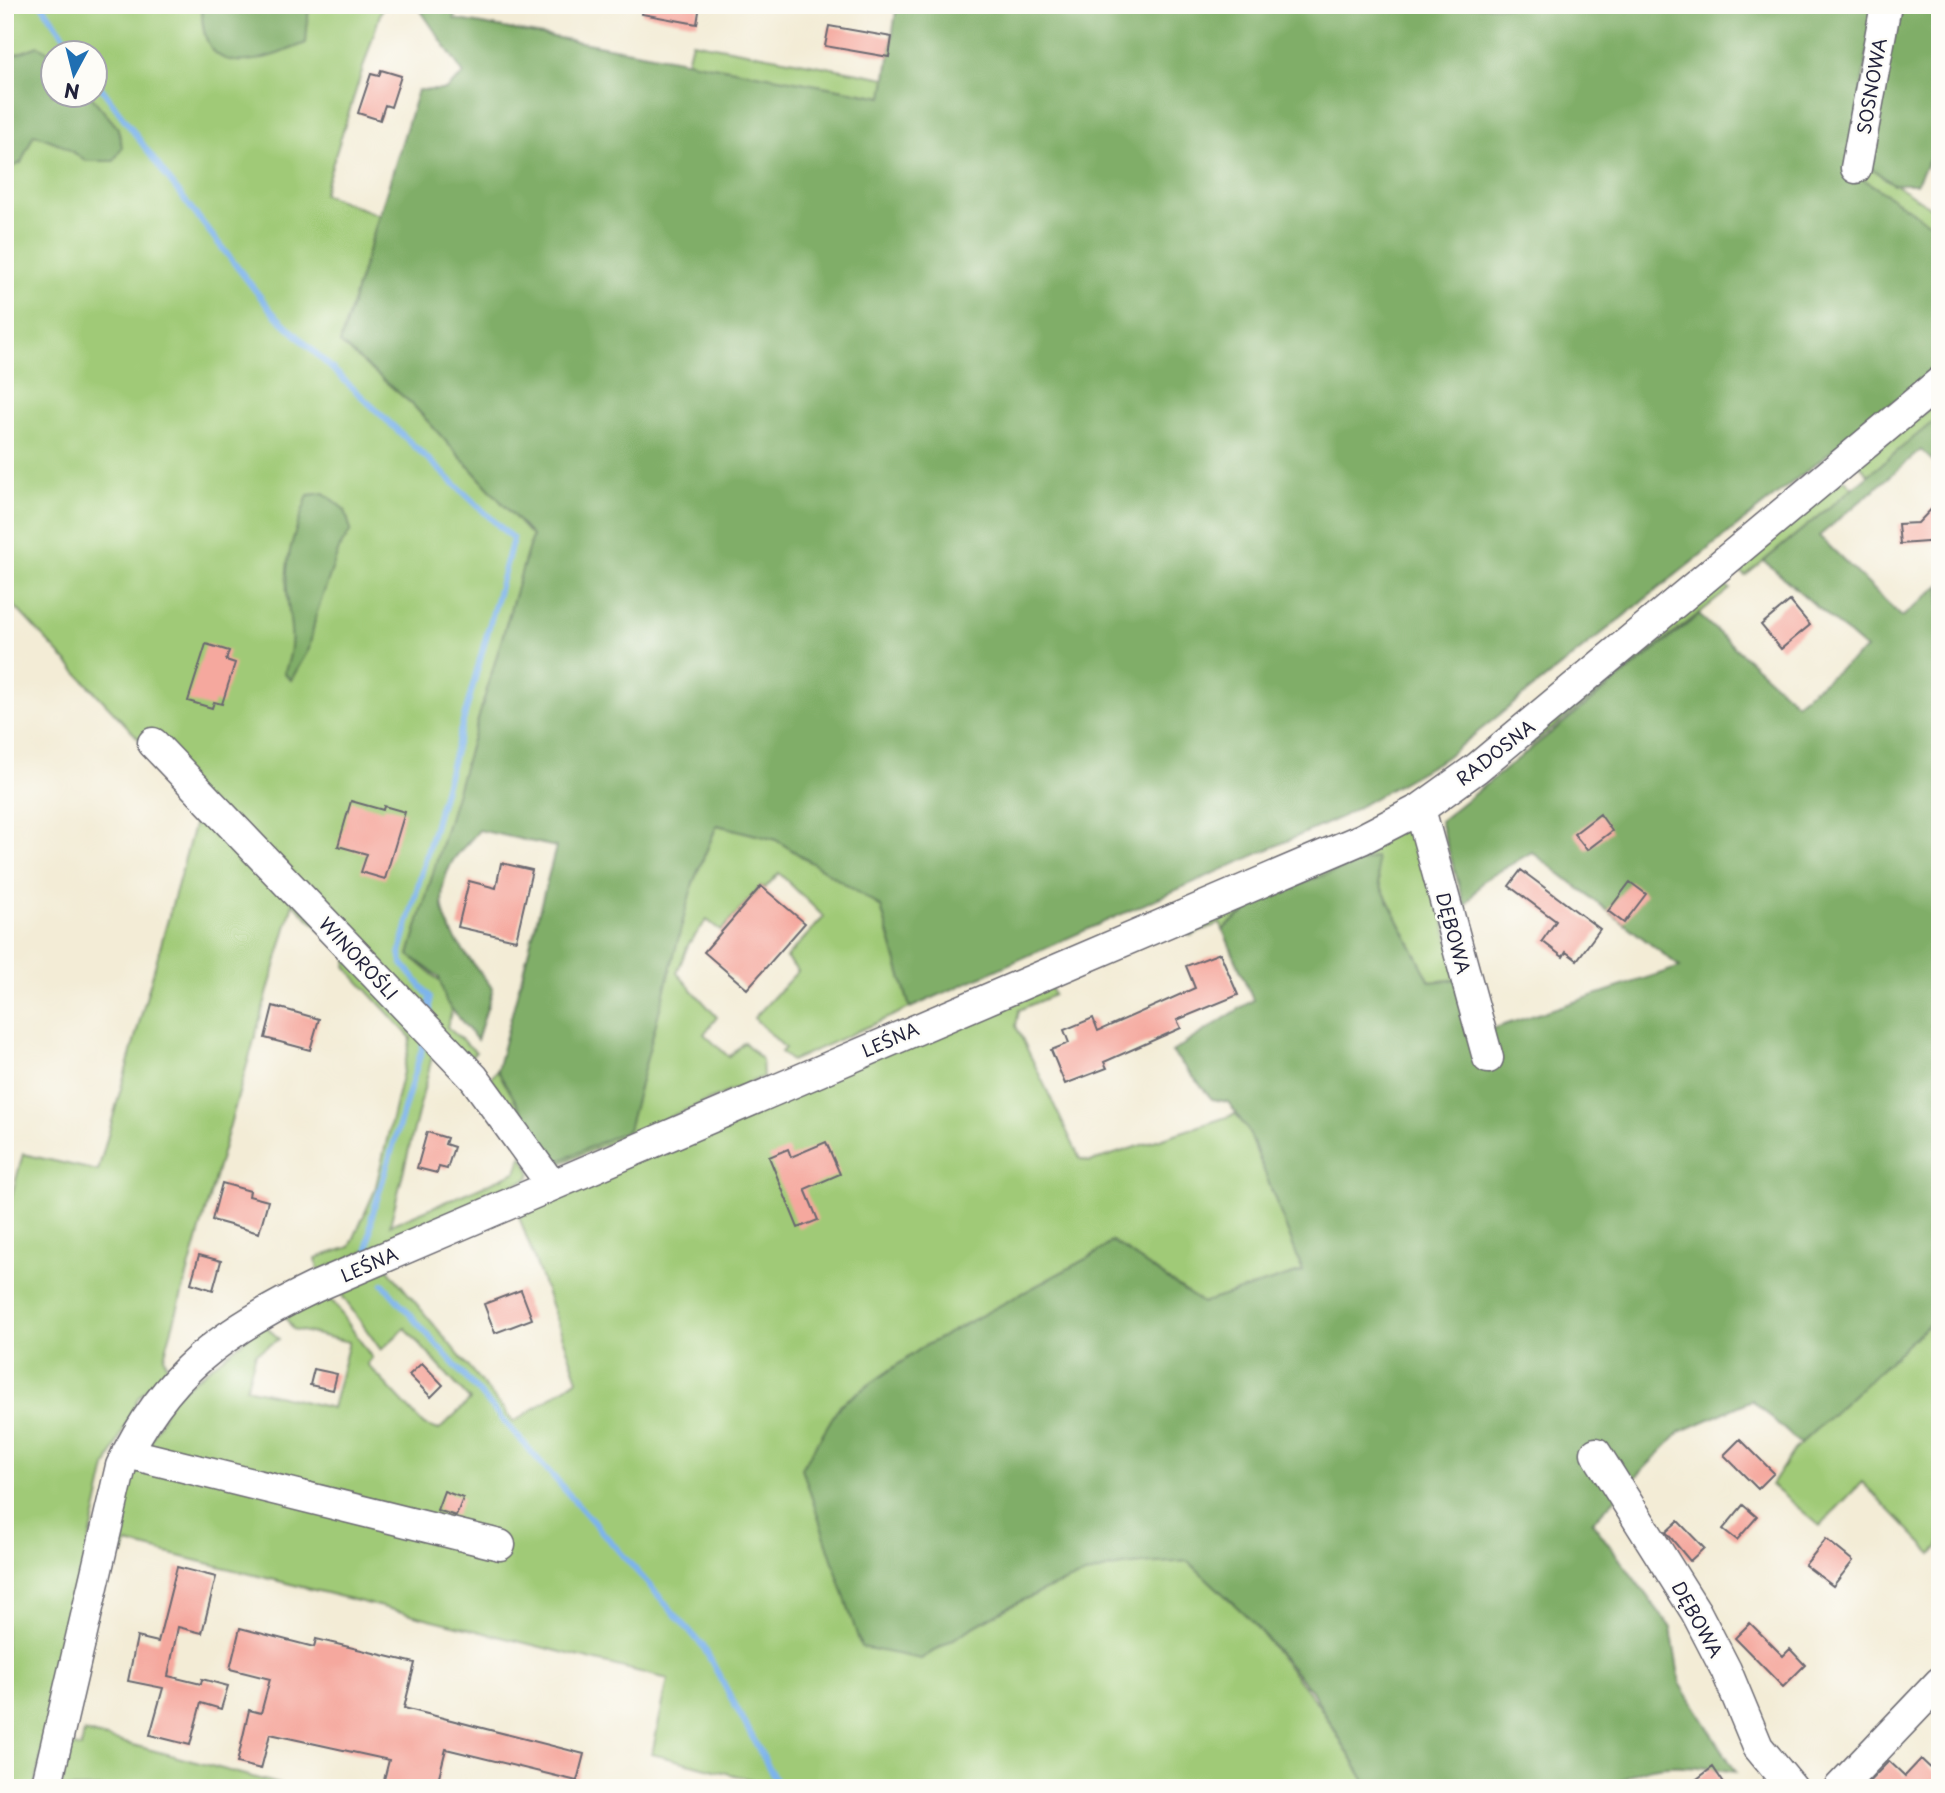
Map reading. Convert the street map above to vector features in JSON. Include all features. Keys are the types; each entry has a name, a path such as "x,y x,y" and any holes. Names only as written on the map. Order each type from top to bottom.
{"street":[{"name":"SOSNOWA","path":"1856,168 1886,5"},
{"name":"RADOSNA","path":"976,1002 1293,869 1420,809 1477,768 1940,382"},
{"name":"WINOROŚLI","path":"153,743 474,1078 551,1184"},
{"name":"DĘBOWA","path":"1420,809 1488,1058"},
{"name":"LEŚNA","path":"46,1788 113,1492 127,1453 145,1421 175,1380 236,1330 271,1308 315,1287 976,1002"},
{"path":"127,1453 500,1545"},
{"name":"DĘBOWA","path":"1596,1453 1696,1612 1726,1670 1758,1747 1792,1788"},
{"path":"1839,1788 1940,1682"}],"green space":[{"path":"5,5 383,5 323,194 379,215 340,343 413,405 532,536 409,955 456,995 447,1027 476,1052 468,1060 435,1045 390,1225 516,1172 522,1155 531,1173 528,1179 318,1272 316,1258 350,1247 375,1190 411,1038 350,972 346,966 348,956 293,903 164,1357 167,1367 138,1398 106,1467 34,1788 5,1788 5,1209 8,1209 23,1154 98,1171 200,804 5,596"},
{"path":"202,5 309,5 306,43 251,61 235,61 221,57 210,47 204,30"},
{"path":"417,5 456,5 454,19 883,97 897,5 1875,7 1848,169 1940,230 1940,365 1445,758 1339,818 910,1008 881,907 776,840 717,825 693,883 628,1130 553,1164 497,1070 556,847 479,830 451,864 444,882 442,900 445,916 460,946 493,989 477,1040 446,1002 439,977 409,955 532,536 413,405 340,343 418,90 445,90 464,74"},
{"path":"1894,5 1940,5 1940,93 1931,157 1916,184 1893,184 1867,165"},
{"path":"692,42 886,78 884,97 687,62"},
{"path":"38,46 38,108 101,108 118,128 122,147 114,161 87,161 60,144 34,134 21,163 5,171 5,58"},
{"path":"1867,165 1940,214 1940,230 1848,169"},
{"path":"1940,400 1940,416 1869,475 1859,464"},
{"path":"1940,416 1940,468 1921,450 1819,536 1902,617 1940,585 1940,1314 1800,1444 1752,1400 1680,1432 1592,1522 1671,1628 1680,1683 1736,1772 1686,1766 1655,1767 1625,1778 1611,1788 1369,1788 1313,1693 1249,1618 1188,1561 1123,1566 1078,1577 1009,1607 921,1659 861,1647 802,1468 840,1405 923,1347 1097,1253 1112,1241 1202,1303 1303,1271 1249,1132 1228,1102 1212,1099 1172,1052 1253,1000 1223,930 1273,896 1376,857 1379,883 1430,982 1459,979 1492,1029 1680,967 1532,852 1483,881 1465,906 1440,821 1699,615 1796,703 1866,649 1764,561"},
{"path":"1844,479 1853,488 1745,576 1736,566"},
{"path":"324,493 345,510 351,530 339,549 316,615 309,649 291,680 284,673 291,646 286,584 288,560 308,495"},
{"path":"1721,582 1730,589 1531,745 1532,736"},
{"path":"1416,818 1459,979 1430,982 1379,883 1375,857 1274,896 1237,918 1223,930 1220,923 1190,936 1186,926"},
{"path":"717,825 776,840 881,907 910,1008 791,1061 781,1052 785,1048 754,1018 798,971 786,958 824,917 779,873 765,888 761,886 721,931 707,920 688,945 677,973 717,1017 704,1034 729,1057 744,1042 762,1060 763,1077 560,1164 553,1164 490,1079 497,1070 517,1101 693,883"},
{"path":"1049,981 1054,995 1019,1010 1016,1026 1080,1159 1090,1162 1236,1114 1249,1132 1303,1271 1202,1303 1112,1241 1097,1253 923,1347 840,1405 921,1659 989,1616 1098,1565 1188,1561 1249,1618 1320,1707 1369,1788 765,1788 762,1782 652,1754 668,1679 127,1543 124,1554 113,1550 127,1488 172,1398 264,1324 279,1339 256,1353 246,1388 332,1408 349,1342 293,1329 284,1315 324,1296 334,1303 372,1358 367,1364 424,1425 439,1430 470,1400 405,1328 381,1350 343,1297 341,1288 387,1268 514,1422 578,1379 517,1211"},
{"path":"1940,1313 1940,1546 1932,1554 1862,1482 1820,1526 1771,1485 1794,1450"},
{"path":"84,1732 294,1788 61,1788 71,1745 81,1748"}],"building":[{"path":"643,5 700,5 697,24 642,14"},
{"path":"829,26 892,37 889,57 825,46"},
{"path":"381,70 401,76 391,107 385,105 380,120 358,113 371,74 379,76"},
{"path":"1940,500 1940,541 1900,544 1898,524 1918,523"},
{"path":"1790,601 1810,625 1781,649 1761,625"},
{"path":"206,644 229,651 226,660 235,663 222,704 214,702 212,708 188,701"},
{"path":"351,801 383,810 384,806 405,812 385,879 361,872 367,854 338,846"},
{"path":"1600,814 1612,831 1587,850 1574,834"},
{"path":"501,863 532,870 516,940 458,927 469,881 496,888"},
{"path":"1521,870 1600,929 1577,960 1566,952 1563,957 1542,941 1556,921 1509,886"},
{"path":"1630,882 1646,894 1624,923 1608,911"},
{"path":"761,886 805,923 747,989 704,952"},
{"path":"1220,953 1238,995 1177,1020 1181,1028 1104,1062 1107,1068 1065,1084 1051,1050 1069,1043 1064,1030 1093,1018 1098,1031 1195,988 1186,966"},
{"path":"273,1006 319,1019 310,1050 265,1038"},
{"path":"427,1132 447,1138 445,1144 454,1147 447,1169 439,1167 437,1173 417,1168"},
{"path":"826,1142 840,1174 805,1189 818,1220 798,1228 769,1157 788,1149 791,1157"},
{"path":"222,1183 250,1191 249,1196 268,1201 259,1233 212,1220"},
{"path":"199,1255 221,1261 213,1290 191,1283"},
{"path":"521,1290 532,1319 495,1333 484,1304"},
{"path":"422,1363 443,1385 431,1397 409,1375"},
{"path":"314,1369 337,1374 333,1390 310,1385"},
{"path":"1740,1439 1774,1473 1758,1489 1724,1455"},
{"path":"444,1491 463,1498 456,1516 437,1510"},
{"path":"1743,1505 1757,1517 1737,1540 1723,1529"},
{"path":"1678,1521 1704,1548 1690,1561 1666,1532"},
{"path":"1826,1539 1853,1561 1833,1586 1805,1565"},
{"path":"177,1567 216,1577 202,1633 178,1627 168,1676 201,1684 202,1679 228,1686 221,1709 201,1703 190,1745 150,1735 163,1688 128,1681 137,1637 158,1642"},
{"path":"1750,1623 1783,1656 1790,1649 1805,1665 1783,1687 1735,1638"},
{"path":"240,1628 314,1647 316,1639 415,1663 404,1708 584,1754 577,1781 446,1749 436,1788 382,1788 389,1760 270,1734 261,1769 237,1763 249,1710 261,1713 270,1679 230,1669"},
{"path":"1921,1759 1940,1777 1940,1788 1863,1788 1889,1761 1905,1776"},
{"path":"1713,1767 1727,1788 1685,1788"}],"waterway":[{"path":"42,5 66,38"},
{"path":"108,97 273,313 513,539 400,952 402,963 430,997 430,1015"},
{"path":"368,1249 372,1216 424,1042"},
{"path":"383,1284 703,1646 780,1788"}]}
